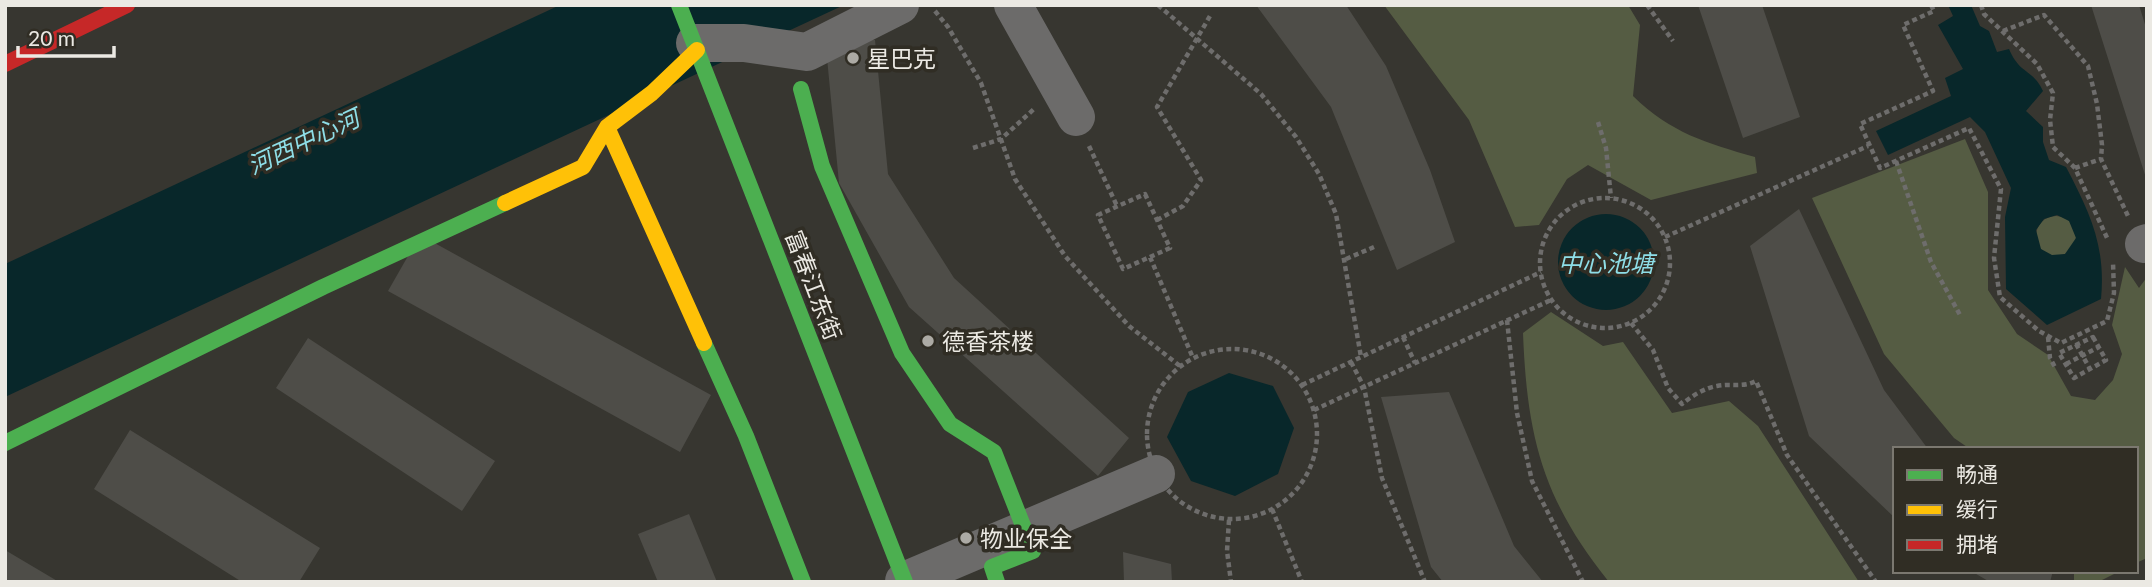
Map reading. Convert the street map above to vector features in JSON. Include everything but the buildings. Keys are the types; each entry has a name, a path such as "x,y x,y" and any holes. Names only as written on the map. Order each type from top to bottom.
{"street":[{"path":"5,64 127,5"},
{"name":"富春江东街","path":"679,5 904,582"},
{"path":"5,443 323,288 583,167 607,127 652,93 696,47 744,43 807,52 900,5"},
{"path":"1013,5 1076,117"},
{"path":"801,89 822,166 902,353 950,424 993,452 1033,551 992,567 997,582"},
{"path":"607,127 746,436 803,582"},
{"path":"904,582 1156,474"}],"path":[{"path":"930,5 948,27 981,83 1015,180 1065,256 1129,326 1180,366"},
{"path":"1158,5 1197,42 1228,63 1261,94 1296,137 1319,174 1336,214 1346,259 1361,357"},
{"path":"1647,5 1673,41"},
{"path":"1931,5 1934,11 1903,25 1933,91 1860,124 1868,146 1880,168 1969,128 2001,189 1994,258 2000,297 2048,336 2061,343 2107,321 2114,293 2113,250 2075,168 2053,148 2050,120 2053,93 2037,64 1984,14 1981,5"},
{"path":"2003,31 2044,15 2088,66 2097,104 2101,159 2145,243"},
{"path":"1157,220 1183,206 1201,180 1157,107 1210,16"},
{"path":"973,148 1001,139 1046,99 1051,73"},
{"path":"1076,117 1117,206"},
{"path":"1598,122 1606,148 1611,198"},
{"path":"1665,237 1868,146"},
{"path":"2075,168 2101,159"},
{"path":"1896,161 1930,262 1960,315"},
{"path":"1145,194 1157,220 1170,248 1123,269 1098,215 1145,194"},
{"path":"1611,198 1627,201 1647,212 1665,237 1670,250 1670,272 1664,293 1650,311 1631,323 1609,328 1587,326 1567,315 1551,300 1541,272 1541,250 1549,229 1563,212 1583,201 1611,198"},
{"path":"1346,259 1374,247"},
{"path":"1150,257 1193,358"},
{"path":"1302,384 1541,272"},
{"path":"1314,410 1551,300"},
{"path":"1507,320 1517,413 1532,481 1583,582"},
{"path":"1631,323 1653,350 1668,388 1682,404 1694,395 1719,385 1743,387 1756,381 1787,455 1876,582"},
{"path":"2091,328 2091,338"},
{"path":"2048,336 2050,358 2056,369"},
{"path":"1403,337 1415,363"},
{"path":"2093,337 2106,360 2074,378 2059,353 2091,338 2093,337"},
{"path":"2076,344 2090,369"},
{"path":"2066,364 2099,347"},
{"path":"1219,349 1245,349 1272,358 1293,373 1302,384 1318,423 1317,453 1305,481 1285,503 1258,517 1229,520 1199,514 1174,497 1156,474 1147,448 1147,421 1155,396 1171,373 1180,366 1193,358 1219,349"},
{"path":"1351,362 1363,387 1382,478 1425,582"},
{"path":"1272,509 1302,582"},
{"path":"1229,520 1227,551 1231,582"}],"green space":[{"path":"1384,5 1628,5 1640,25 1633,96 1675,128 1721,147 1755,157 1757,173 1651,200 1588,165 1567,179 1539,225 1515,227 1469,120"},
{"path":"1965,139 1988,192 1988,290 2017,334 2048,355 2071,396 2095,400 2113,380 2122,354 2112,325 2125,267 2139,288 2147,277 2147,558 2138,562 2138,447 1967,447 1954,438 1884,354 1812,198"},
{"path":"2056,216 2070,222 2076,236 2070,250 2056,256 2042,250 2036,236 2042,222"},
{"path":"1551,312 1603,346 1623,342 1672,413 1729,401 1758,426 1859,582 1609,582 1568,523 1543,466 1535,436 1525,370 1523,333"},
{"path":"2074,573 2116,573 2098,582 2074,582"}],"water":[{"name":"河西中心河","path":"560,5 844,5 5,397 5,264"},
{"path":"1948,5 1971,5 1980,26 1989,31 1997,52 2009,49 2018,63 2039,84 2043,91 2026,111 2043,127 2043,142 2049,160 2066,167 2094,230 2101,262 2101,299 2047,325 2006,289 2005,217 2011,188 1985,132 1970,117 1888,155 1876,131 1951,96 1945,78 1963,69 1938,25 1953,16","holes":["2057,215 2069,221 2076,238 2065,254 2052,255 2041,249 2036,230 2044,219"]},
{"name":"中心池塘","path":"1606,214 1624,218 1640,228 1650,244 1654,262 1650,280 1640,296 1624,306 1606,310 1588,306 1572,296 1562,280 1558,262 1562,244 1572,228 1588,218"},
{"path":"1229,373 1273,386 1294,428 1278,474 1235,496 1191,481 1167,437 1188,392"}],"traffic: fast":[{"path":"679,5 905,582"},
{"path":"801,89 822,166 902,353 950,424 994,452 1033,551 992,567 997,582"},
{"path":"5,443 323,287 505,203"},
{"path":"704,343 746,436 803,582"}],"traffic: slow":[{"path":"505,203 583,167 607,127 652,93 697,50"},
{"path":"607,127 704,343"}],"traffic: jam":[{"path":"5,64 127,5"}],"place":[{"name":"星巴克","path":"853,58"},
{"name":"德香茶楼","path":"928,341"},
{"name":"物业保全","path":"966,538"}]}
